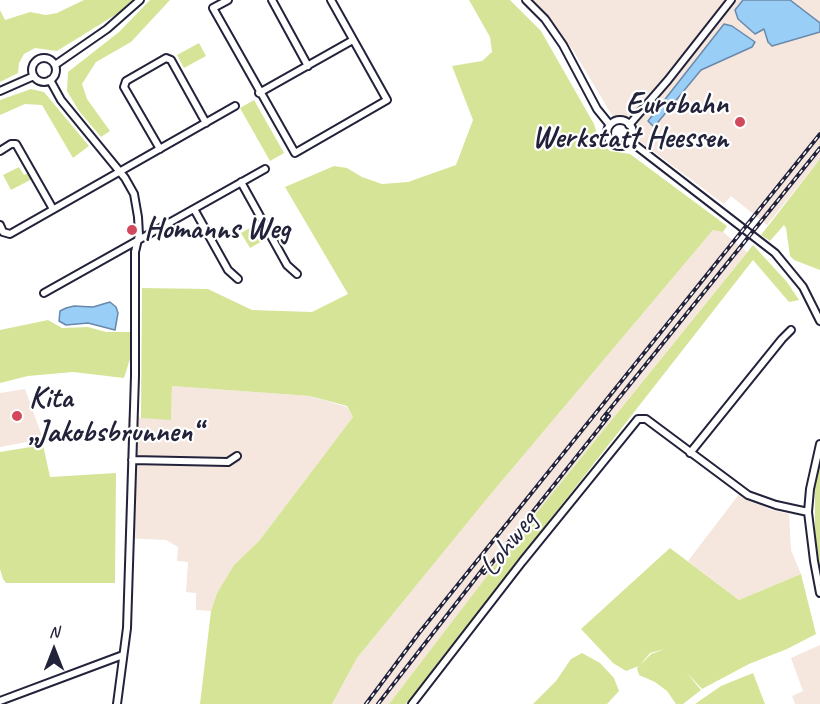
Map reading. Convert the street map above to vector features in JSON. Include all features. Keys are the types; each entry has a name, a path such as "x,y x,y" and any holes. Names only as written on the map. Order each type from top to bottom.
{"street":[{"path":"55,65 107,29 140,0"},
{"path":"228,0 213,8 294,153 387,100 331,0"},
{"path":"272,0 308,66"},
{"path":"526,0 563,45 597,109 610,125"},
{"path":"629,125 731,0"},
{"path":"259,93 353,40"},
{"path":"160,149 124,87 126,81 166,58 171,60 206,123"},
{"path":"39,60 49,60 55,65 56,74 50,80 41,81 34,76 33,69 39,60"},
{"path":"0,91 34,76"},
{"path":"50,80 61,100 129,184 135,198 138,217 127,628 117,704"},
{"path":"0,225 3,232 10,234 235,106"},
{"path":"620,121 629,125 632,133 630,141 621,146 612,143 607,134 610,125 620,121"},
{"path":"630,141 769,247 795,274 811,299 820,321"},
{"path":"0,151 11,144 16,144 53,209"},
{"path":"44,292 265,169"},
{"path":"241,182 287,265 297,274"},
{"path":"194,208 228,270 237,279"},
{"path":"791,330 690,453 748,495 776,505 808,512"},
{"name":"Lohweg","path":"412,704 522,562 639,419 646,419 690,453"},
{"path":"820,444 810,489 808,512 813,561 820,592"},
{"path":"132,460 228,462 237,456"},
{"path":"0,701 123,655"}],"shaded area":[{"path":"530,0 820,0 820,159 767,225 731,196 724,204 637,139 637,130 625,117 613,117 573,50"},
{"path":"713,230 723,232 747,252 513,542 389,704 332,704 357,658 490,495"},
{"path":"172,386 310,396 347,407 353,417 259,541 234,565 217,593 211,611 196,610 196,593 186,592 188,562 177,561 178,547 166,540 125,538 128,417 171,419"},
{"name":"Kita „Jakobsbrunnen“","path":"25,389 43,439 0,447 0,393"},
{"path":"740,493 769,509 789,514 791,550 801,574 739,600 688,561"},
{"path":"820,645 820,704 795,704 792,696 803,691 791,658"}],"green space":[{"path":"84,0 132,0 120,12 57,51 35,48 24,54 19,63 18,73 0,82 0,10 5,20 30,12 46,15 57,13"},
{"path":"150,0 170,0 131,42 96,62 82,84 87,99 110,131 101,137 79,111 67,91 68,72 119,32"},
{"path":"469,0 510,0 541,31 594,124 599,140 610,151 630,154 727,226 723,232 713,230 490,495 357,658 332,704 200,704 211,611 217,593 234,565 259,541 353,417 347,406 310,396 172,386 171,420 141,418 142,288 208,289 252,310 312,312 348,294 285,187 334,166 347,168 362,177 382,184 408,182 456,165 473,120 452,66 482,61 492,52 490,37"},
{"path":"199,43 206,56 184,68 177,55"},
{"path":"31,89 44,92 89,146 73,158 42,105 25,104 0,115 0,100"},
{"path":"254,100 284,153 270,161 240,108"},
{"path":"820,159 820,270 794,260 790,256 784,225 770,241 761,235"},
{"path":"19,167 24,175 28,173 32,179 11,190 3,175"},
{"path":"255,225 264,240 250,248 241,233"},
{"path":"753,245 787,282 799,300 789,302 753,260 406,704 389,704 513,542"},
{"path":"48,320 62,328 88,327 106,332 130,332 130,359 124,378 73,372 28,376 0,383 0,330"},
{"path":"43,445 50,477 116,473 115,583 6,583 3,579 0,569 0,452"},
{"path":"820,463 820,580 815,541 815,487"},
{"path":"670,548 739,600 801,574 816,634 787,649 749,664 702,689 686,672 701,690 683,704 676,704 667,691 655,682 639,675 637,668 639,666 626,671 613,663 581,629"},
{"path":"582,653 600,663 614,678 619,691 607,704 533,704 556,681 571,659"},
{"path":"753,673 765,704 695,704 721,686"}],"water":[{"path":"743,0 790,0 820,23 820,32 772,46 768,42 764,29 755,34 738,19 735,10"},
{"path":"724,24 732,26 755,42 752,47 701,70 654,127 648,121"},
{"path":"110,302 116,307 118,313 115,330 88,323 66,325 59,321 60,311 66,308 93,307"}],"railway":[{"path":"366,704 419,633 820,134"},
{"path":"602,419 820,148"},
{"path":"484,573 609,416"},
{"path":"378,704 486,565"}],"place":[{"name":"Eurobahn Werkstatt Heessen","path":"740,122"},
{"name":"Homanns Weg","path":"132,230"},
{"name":"Kita „Jakobsbrunnen“","path":"17,416"}]}
